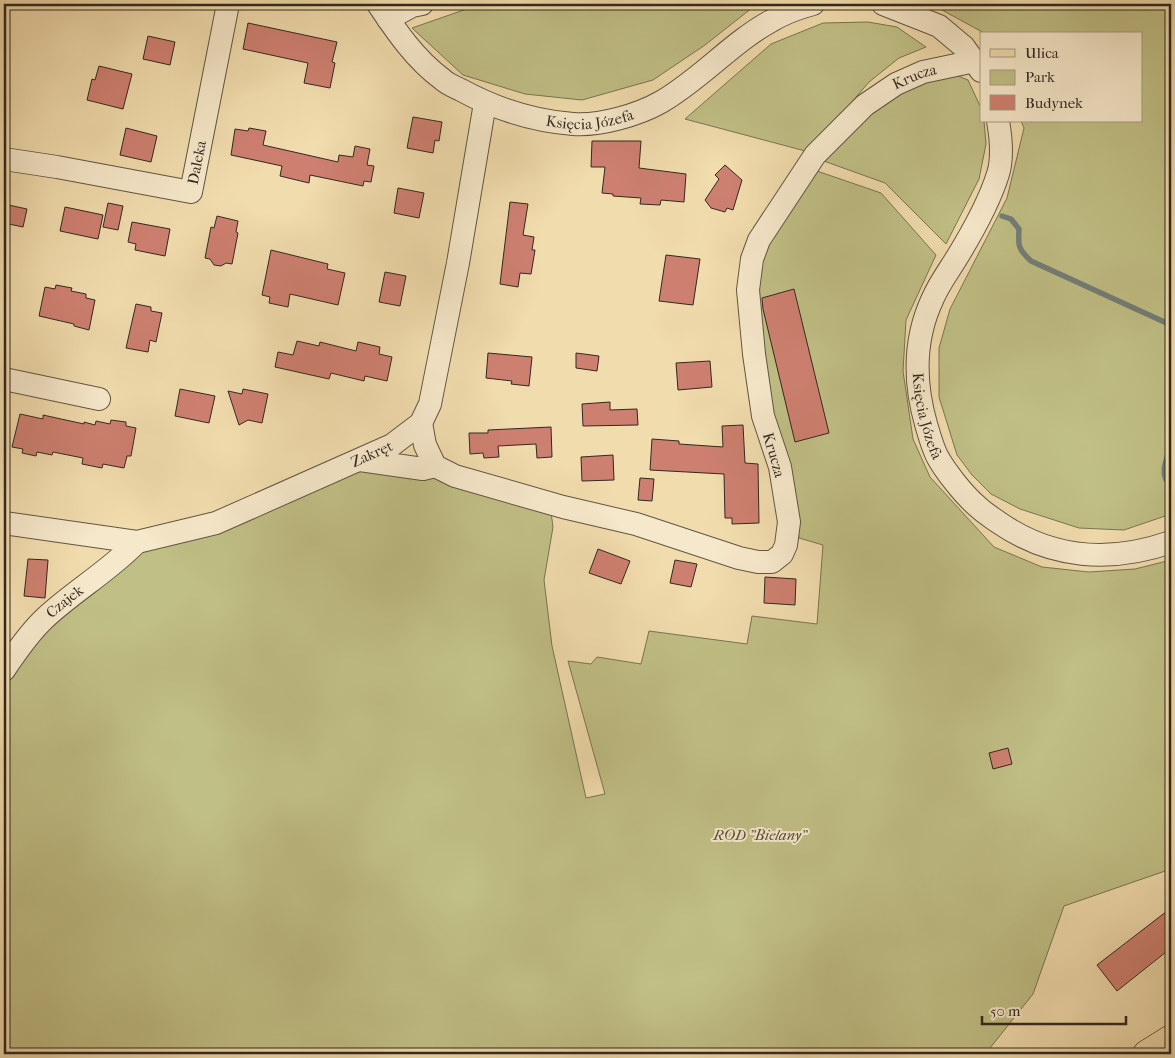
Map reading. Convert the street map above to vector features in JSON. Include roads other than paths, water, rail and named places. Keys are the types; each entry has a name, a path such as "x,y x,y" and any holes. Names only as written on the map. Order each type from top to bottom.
{"main road":[{"path":"1147,1054 1171,1039"}],"street":[{"name":"Daleka","path":"4,159 192,192 228,4"},
{"path":"383,11 422,4"},
{"name":"Księcia Józefa","path":"383,11 414,54 442,80 485,103 514,113 574,124 626,117 662,101 702,74 746,37 770,21 791,10 813,4"},
{"path":"883,4 939,26 964,47 978,66"},
{"name":"Krucza","path":"434,466 455,476 563,507 636,524 739,558 758,562 772,562 782,554 786,545 789,522 780,467 762,416 754,354 748,290 752,260 758,240 815,155 866,105 896,84 923,72 978,66"},
{"name":"Zakręt","path":"4,523 137,542 216,523 392,445 421,423 430,404 458,263 485,103"},
{"name":"Księcia Józefa","path":"998,122 1000,134 998,173 980,215 932,299 920,335 918,381 922,409 936,455 977,506 1016,534 1066,552 1093,556 1118,555 1171,542"},
{"path":"4,378 99,399"},
{"path":"360,460 423,469 434,466 425,445 421,423"},
{"name":"Czajek","path":"4,670 22,644 44,619 122,557 137,542"}],"waterway":[{"path":"1002,216 1011,219 1019,229 1020,247 1031,261 1171,325"},
{"path":"1171,446 1164,472 1167,481 1171,485"}],"park label":[{"name":"ROD \"Bielany\"","path":"760,835"}]}
